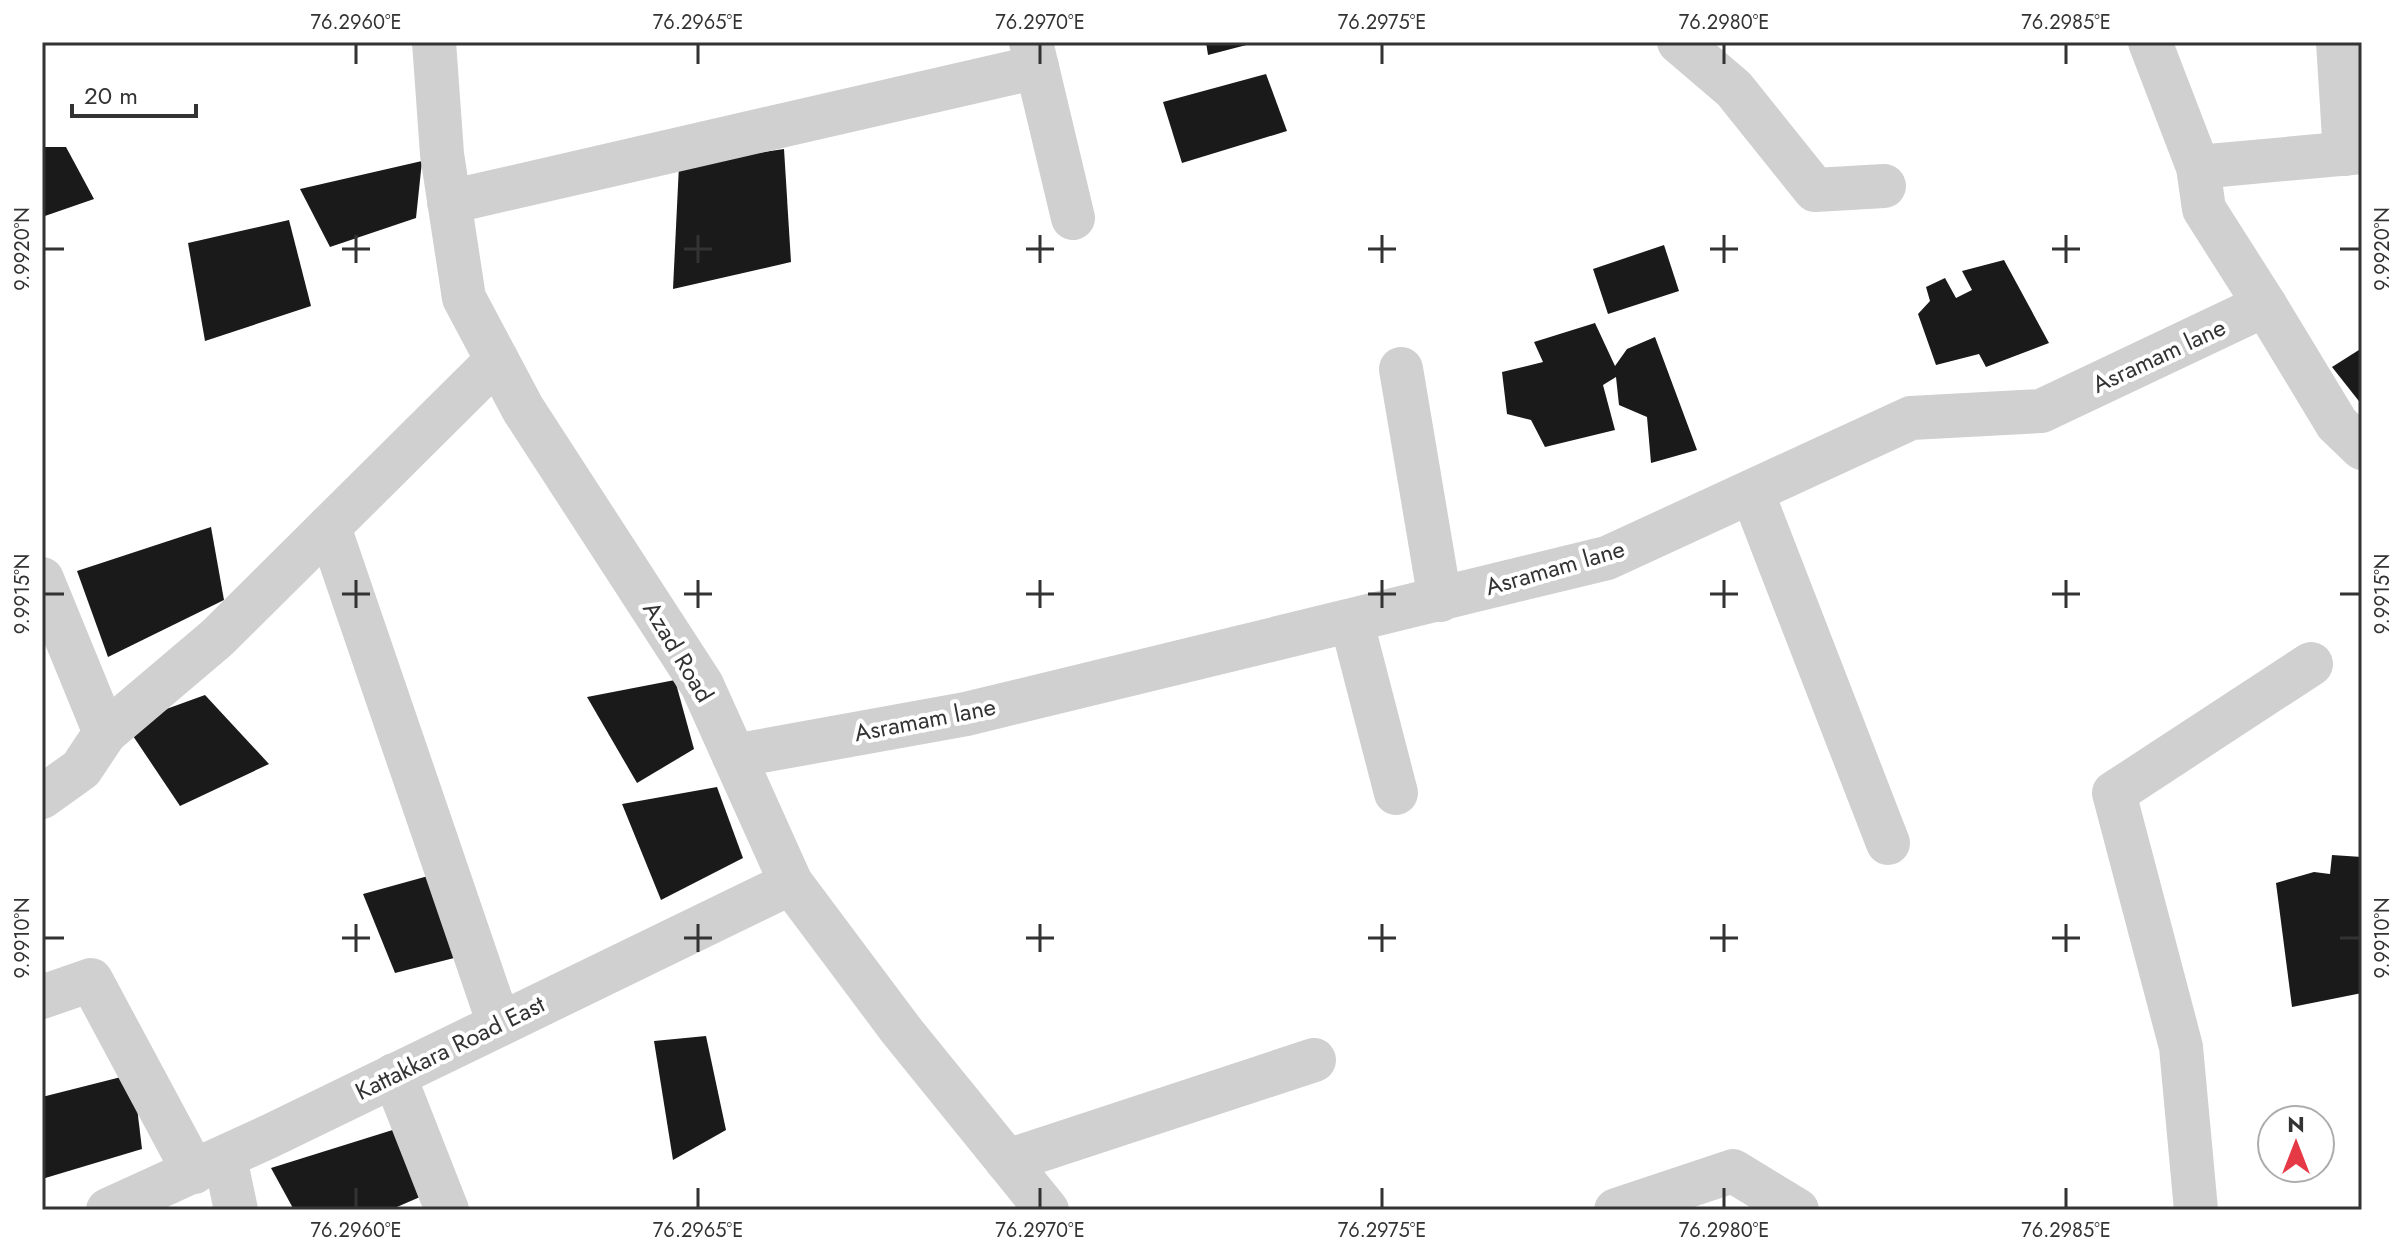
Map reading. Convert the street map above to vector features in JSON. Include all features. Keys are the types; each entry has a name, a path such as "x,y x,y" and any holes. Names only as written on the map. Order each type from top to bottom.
{"street":[{"name":"Azad Road","path":"434,42 442,154 464,298 523,409 702,685 791,883 901,1030 1047,1210"},
{"path":"1679,42 1734,89 1815,190 1884,186"},
{"path":"2150,42 2198,167 2204,209 2337,424 2362,448"},
{"path":"2198,167 2354,153 2338,42"},
{"path":"449,202 1034,54 1073,218"},
{"name":"Asramam lane","path":"734,756 966,714 1352,623 1607,558 1911,418 2041,411 2265,305"},
{"path":"42,797 81,769 105,733 217,638 497,360"},
{"path":"1401,369 1440,600"},
{"path":"1752,492 1888,843"},
{"path":"329,527 499,1024"},
{"path":"42,579 105,733"},
{"path":"1352,623 1396,793"},
{"path":"2196,1210 2181,1047 2114,793 2311,664"},
{"name":"Kattakkara Road East","path":"109,1210 209,1165 791,883"},
{"path":"42,997 91,980 236,1210"},
{"path":"1007,1161 1314,1060"},
{"path":"394,1075 447,1210"},
{"path":"1616,1210 1733,1171 1797,1210"}],"building":[{"path":"1206,42 1254,42 1254,43 1208,55"},
{"path":"1266,74 1287,131 1182,163 1163,102"},
{"path":"42,147 66,147 94,199 42,217"},
{"path":"784,149 791,262 673,289 679,165"},
{"path":"422,161 416,218 330,247 300,189"},
{"path":"289,220 311,306 205,341 188,243"},
{"path":"1664,245 1679,291 1608,314 1593,269"},
{"path":"2004,260 2049,343 1986,367 1979,354 1936,365 1918,314 1930,301 1926,287 1945,278 1956,298 1972,290 1962,271"},
{"path":"1595,323 1615,366 1627,349 1655,337 1697,450 1651,463 1647,417 1619,405 1616,377 1603,385 1615,430 1545,447 1531,420 1507,414 1502,372 1543,362 1534,342"},
{"path":"2362,348 2362,405 2332,367"},
{"path":"211,527 224,600 108,657 77,571"},
{"path":"675,680 694,749 637,783 587,697"},
{"path":"205,695 269,764 180,806 125,724"},
{"path":"717,787 743,858 661,900 622,804"},
{"path":"2332,855 2362,857 2362,993 2292,1007 2276,883 2314,872 2330,874"},
{"path":"439,873 462,956 395,973 363,894"},
{"path":"706,1036 726,1130 673,1160 654,1041"},
{"path":"133,1074 142,1149 42,1179 42,1097"},
{"path":"399,1128 420,1197 390,1210 294,1210 271,1168"}]}
